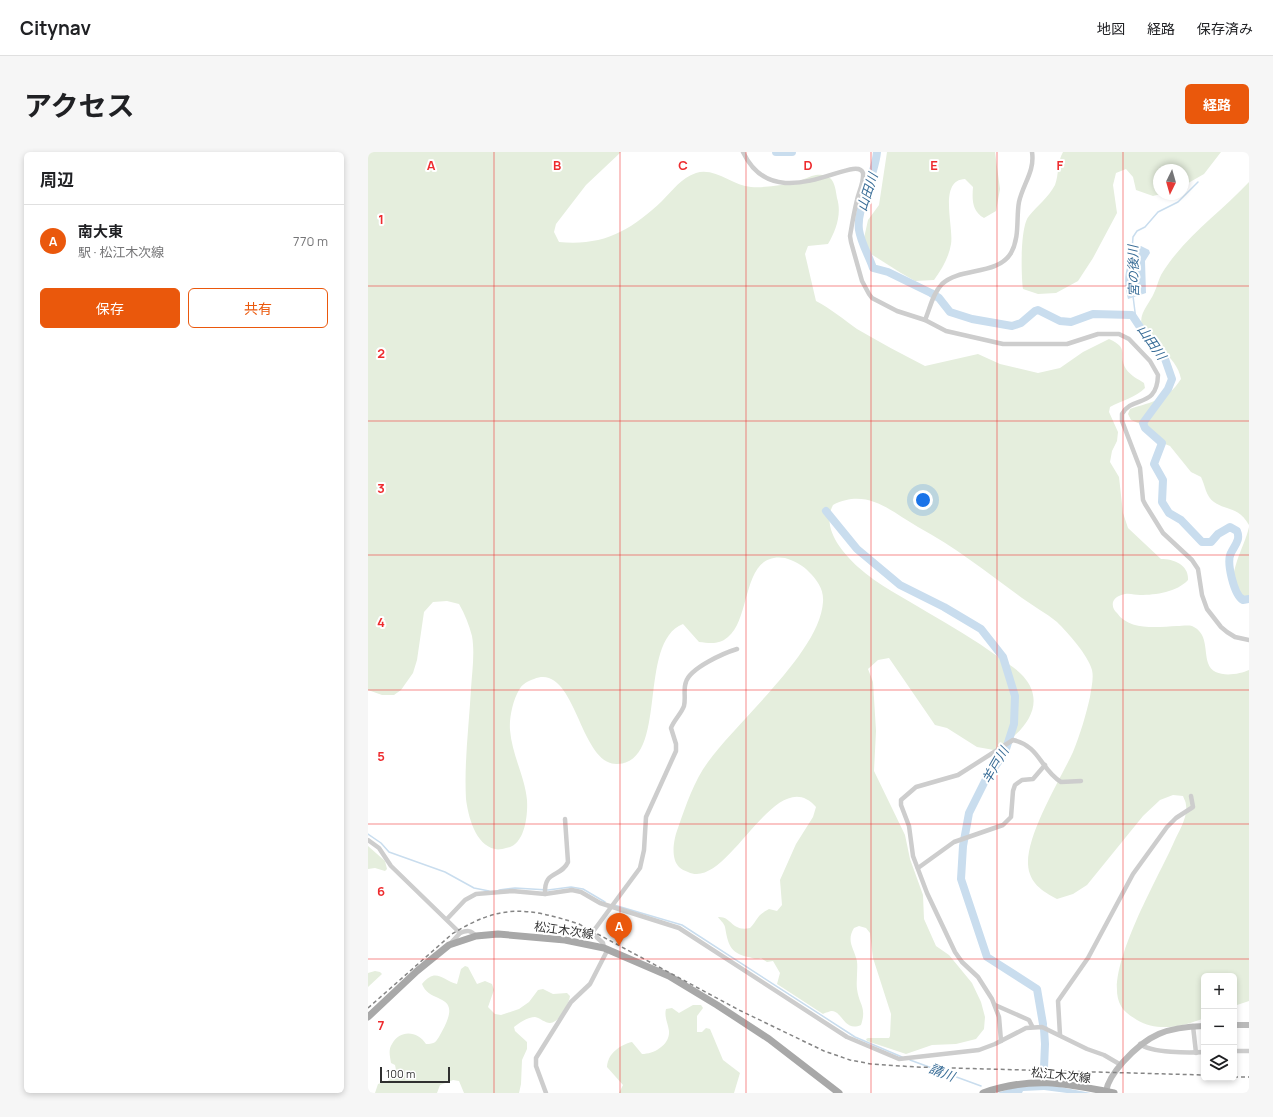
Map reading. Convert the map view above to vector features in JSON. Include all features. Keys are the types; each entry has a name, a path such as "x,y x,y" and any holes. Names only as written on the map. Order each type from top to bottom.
{"main road":[{"name":"松江木次線","path":"368,1017 417,971 449,945 476,936 498,934 565,940 606,949 656,969 717,1005 769,1039 839,1093"},
{"name":"松江木次線","path":"983,1093 991,1092 1014,1084 1038,1081 1114,1093"}],"street":[{"path":"743,152 749,162 761,172 772,176 787,176"},
{"path":"925,320 936,293 946,281 1000,263 1011,252 1016,235 1019,202 1032,168 1032,152"},
{"path":"861,165 863,179 857,199 850,238 862,281 869,294 879,302 897,312 925,320 946,331 1008,344 1071,344 1101,334 1119,334 1129,339 1150,361 1158,375 1152,395 1144,401 1127,407 1122,414 1122,421 1140,468 1143,500 1163,533 1184,552 1198,569 1202,594 1207,609 1221,627 1227,632 1235,637 1249,640"},
{"path":"546,1093 536,1066 536,1058 571,1002 590,984 606,949 603,943 591,934 640,868 644,850 647,814 676,751 676,744 671,728 684,707 686,680 690,675 726,652 737,649"},
{"path":"1001,1041 999,1017 995,1005 978,977 962,962 955,952 927,893 913,856 909,826 901,805 901,800 909,792 923,784 958,775 1013,740 1027,745 1034,751 1061,782 1081,781"},
{"path":"918,868 954,842 1003,825 1011,817 1012,791 1015,785 1022,780 1033,779 1045,765"},
{"path":"1060,1035 1058,1001 1088,958 1133,874 1167,828 1176,818 1193,806 1191,796"},
{"path":"545,891 549,876 563,868 568,862 565,819"},
{"path":"368,840 379,848 391,866 460,933"},
{"path":"447,919 472,895 512,891 572,890 581,892 600,904 612,905 678,928 847,1037 899,1059 980,1050 1001,1041 1020,1030 1032,1026 1042,1027 1087,1049 1104,1055 1121,1065"},
{"path":"449,945 460,933 468,930 476,936"},
{"path":"995,1005 1029,1020 1032,1026"},
{"path":"1237,1025 1249,1024"},
{"path":"1193,1026 1196,1053"},
{"path":"1106,1091 1110,1080 1140,1044 1161,1032 1201,1026"},
{"path":"1140,1044 1150,1050 1189,1054 1201,1052"},
{"path":"1237,1051 1249,1051"}],"green space":[{"path":"368,152 621,152 586,185 556,224 554,232 559,242 575,243 603,239 627,228 650,212 682,181 696,173 710,173 737,184 751,187 781,185 799,181 814,175 827,176 833,182 836,190 839,210 836,228 828,244 808,246 805,254 816,301 857,329 925,366 978,354 1000,364 1038,373 1060,368 1083,352 1109,339 1122,349 1126,369 1144,383 1145,388 1141,391 1110,407 1109,412 1118,432 1117,441 1112,451 1110,462 1119,477 1123,513 1128,528 1161,559 1171,560 1180,564 1186,570 1188,580 1178,587 1166,592 1146,595 1121,595 1114,600 1113,604 1116,612 1122,619 1129,623 1144,627 1192,626 1197,629 1203,637 1208,663 1215,672 1220,674 1233,674 1249,670 1249,1001 1237,1005 1237,973 1201,973 1201,1019 1179,1026 1153,1026 1137,1020 1122,1008 1117,991 1119,972 1125,949 1146,900 1183,824 1186,814 1186,803 1183,796 1173,795 1160,800 1143,816 1087,885 1073,894 1057,899 1037,886 1029,871 1029,851 1038,822 1073,752 1080,732 1090,697 1092,684 1093,673 1090,664 1077,644 1057,622 945,543 877,503 857,499 845,500 833,505 830,514 831,531 840,547 866,574 972,639 1014,668 1023,676 1031,687 1034,698 1033,709 1022,728 1013,737 994,750 977,747 947,728 935,725 889,658 878,660 868,669 873,682 876,731 874,771 905,835 910,859 923,895 924,919 936,946 949,955 972,983 981,1002 985,1017 984,1029 976,1039 956,1044 932,1045 906,1054 867,1041 866,1039 868,1038 889,1038 891,1014 873,958 870,933 866,928 859,926 854,928 851,937 851,944 857,961 857,989 863,1010 861,1025 855,1026 847,1024 836,1012 831,1011 823,1014 777,984 780,973 773,961 767,962 761,958 756,959 742,955 737,953 731,947 723,923 718,917 723,917 739,928 750,928 762,914 769,909 777,911 782,905 780,880 796,844 813,817 816,807 800,797 784,800 768,812 719,864 703,873 687,872 680,868 674,859 674,842 677,832 691,794 703,769 721,745 776,685 793,664 808,642 818,622 823,602 821,589 812,575 801,565 785,558 771,559 761,565 754,575 736,628 725,640 714,643 699,642 683,624 669,635 660,653 655,676 649,724 643,744 633,758 617,764 604,760 594,749 569,699 559,685 548,678 534,679 523,684 513,704 510,730 513,748 526,791 527,814 521,836 512,846 506,848 495,849 482,842 471,821 466,799 466,758 473,649 470,628 459,604 447,601 433,602 424,612 417,660 413,673 401,690 394,695 382,695 368,690"},
{"path":"887,152 995,152 1000,189 996,211 984,218 980,215 975,209 974,205 973,187 965,179 957,181 952,187 949,196 951,244 949,254 934,280 915,281 901,273 871,254 864,238 868,220 879,205"},
{"path":"1063,152 1221,152 1204,174 1189,183 1189,164 1153,164 1153,196 1136,190 1133,177 1126,169 1116,173 1113,185 1117,213 1093,258 1078,281 1056,293 1038,294 1023,289 1022,262 1024,230 1029,216 1046,198 1055,185"},
{"path":"1249,182 1249,525 1237,512 1211,500 1207,494 1201,477 1191,472 1170,446 1160,442 1150,428 1131,420 1128,414 1130,409 1153,402 1165,396 1181,379 1174,363 1145,332 1141,322 1143,313 1154,293 1161,275 1191,237"},
{"path":"1249,527 1249,598 1243,599 1236,596 1233,588 1233,579 1234,570"},
{"path":"368,846 385,861 387,869 385,871 375,868 368,869"},
{"path":"465,966 468,967 477,984 485,981 492,984 494,990 488,1007 495,1014 501,1015 519,1009 529,1002 538,990 543,989 553,994 567,993 570,996 568,1004 557,1020 548,1023 532,1017 524,1020 514,1027 515,1031 527,1042 527,1049 522,1060 519,1093 464,1093 459,1081 453,1080 440,1085 437,1093 375,1093 378,1084 388,1081 396,1070 395,1065 391,1063 390,1053 391,1046 395,1039 404,1034 414,1034 426,1044 431,1044 439,1037 447,1021 449,1011 448,1005 444,1001 426,991 422,984 431,976 435,975 457,984 461,969"},
{"path":"375,971 382,974 368,987 368,973"},
{"path":"693,1005 701,1005 703,1008 697,1016 697,1032 702,1032 706,1028 710,1029 723,1060 740,1073 734,1093 619,1093 623,1085 607,1067 608,1062 615,1050 632,1042 642,1054 647,1054 660,1048 669,1036 665,1015 666,1009 672,1008 679,1013"}],"water":[{"path":"1141,246 1149,250 1150,253 1145,261 1146,293 1128,299 1125,284 1127,266 1136,247"},
{"path":"1019,1086 1055,1086 1091,1093 1067,1093 1044,1090 1023,1091 1022,1093 997,1093"}],"waterway":[{"name":"山田川","path":"776,152 792,152"},
{"name":"山田川","path":"877,152 876,161 860,212 859,222 861,240 873,268 888,272 931,293 939,298 950,312 972,319 1012,326 1021,323 1038,310 1060,321 1071,322 1093,314 1132,315 1150,342 1164,356 1172,379 1168,389 1143,423 1145,428 1162,443 1154,464 1163,480 1162,502 1169,513 1181,520 1202,542 1211,542 1218,534 1230,527 1237,531 1238,540 1231,553 1230,571 1234,585 1240,597 1243,600 1249,599"},
{"name":"宮の後川","path":"1134,254 1132,251 1133,237 1137,231 1145,227 1158,212 1178,202 1198,182"},
{"name":"宮の後川","path":"1133,296 1136,320"},
{"name":"羊戸川","path":"826,511 857,549 900,585 944,607 981,629 1003,657 1015,696 1014,724 1005,752 985,781 969,813 963,846 961,879 987,957 1037,989 1043,1024"},
{"path":"368,834 381,843 389,852 445,872 474,888 489,891"},
{"path":"499,890 515,888 548,890 571,887 583,889 605,902"},
{"path":"614,905 682,925 855,1037 902,1057"},
{"name":"羊戸川","path":"1044,1029 1044,1068"},
{"name":"請川","path":"910,1060 981,1086"}],"railway":[{"path":"368,1008 452,934 485,917 514,911 529,912 561,918 579,924 739,1010 824,1051 850,1060 871,1064 916,1067 1201,1075"},
{"path":"1237,1077 1249,1077"}],"place":[{"name":"南大東","path":"619,946"}]}
